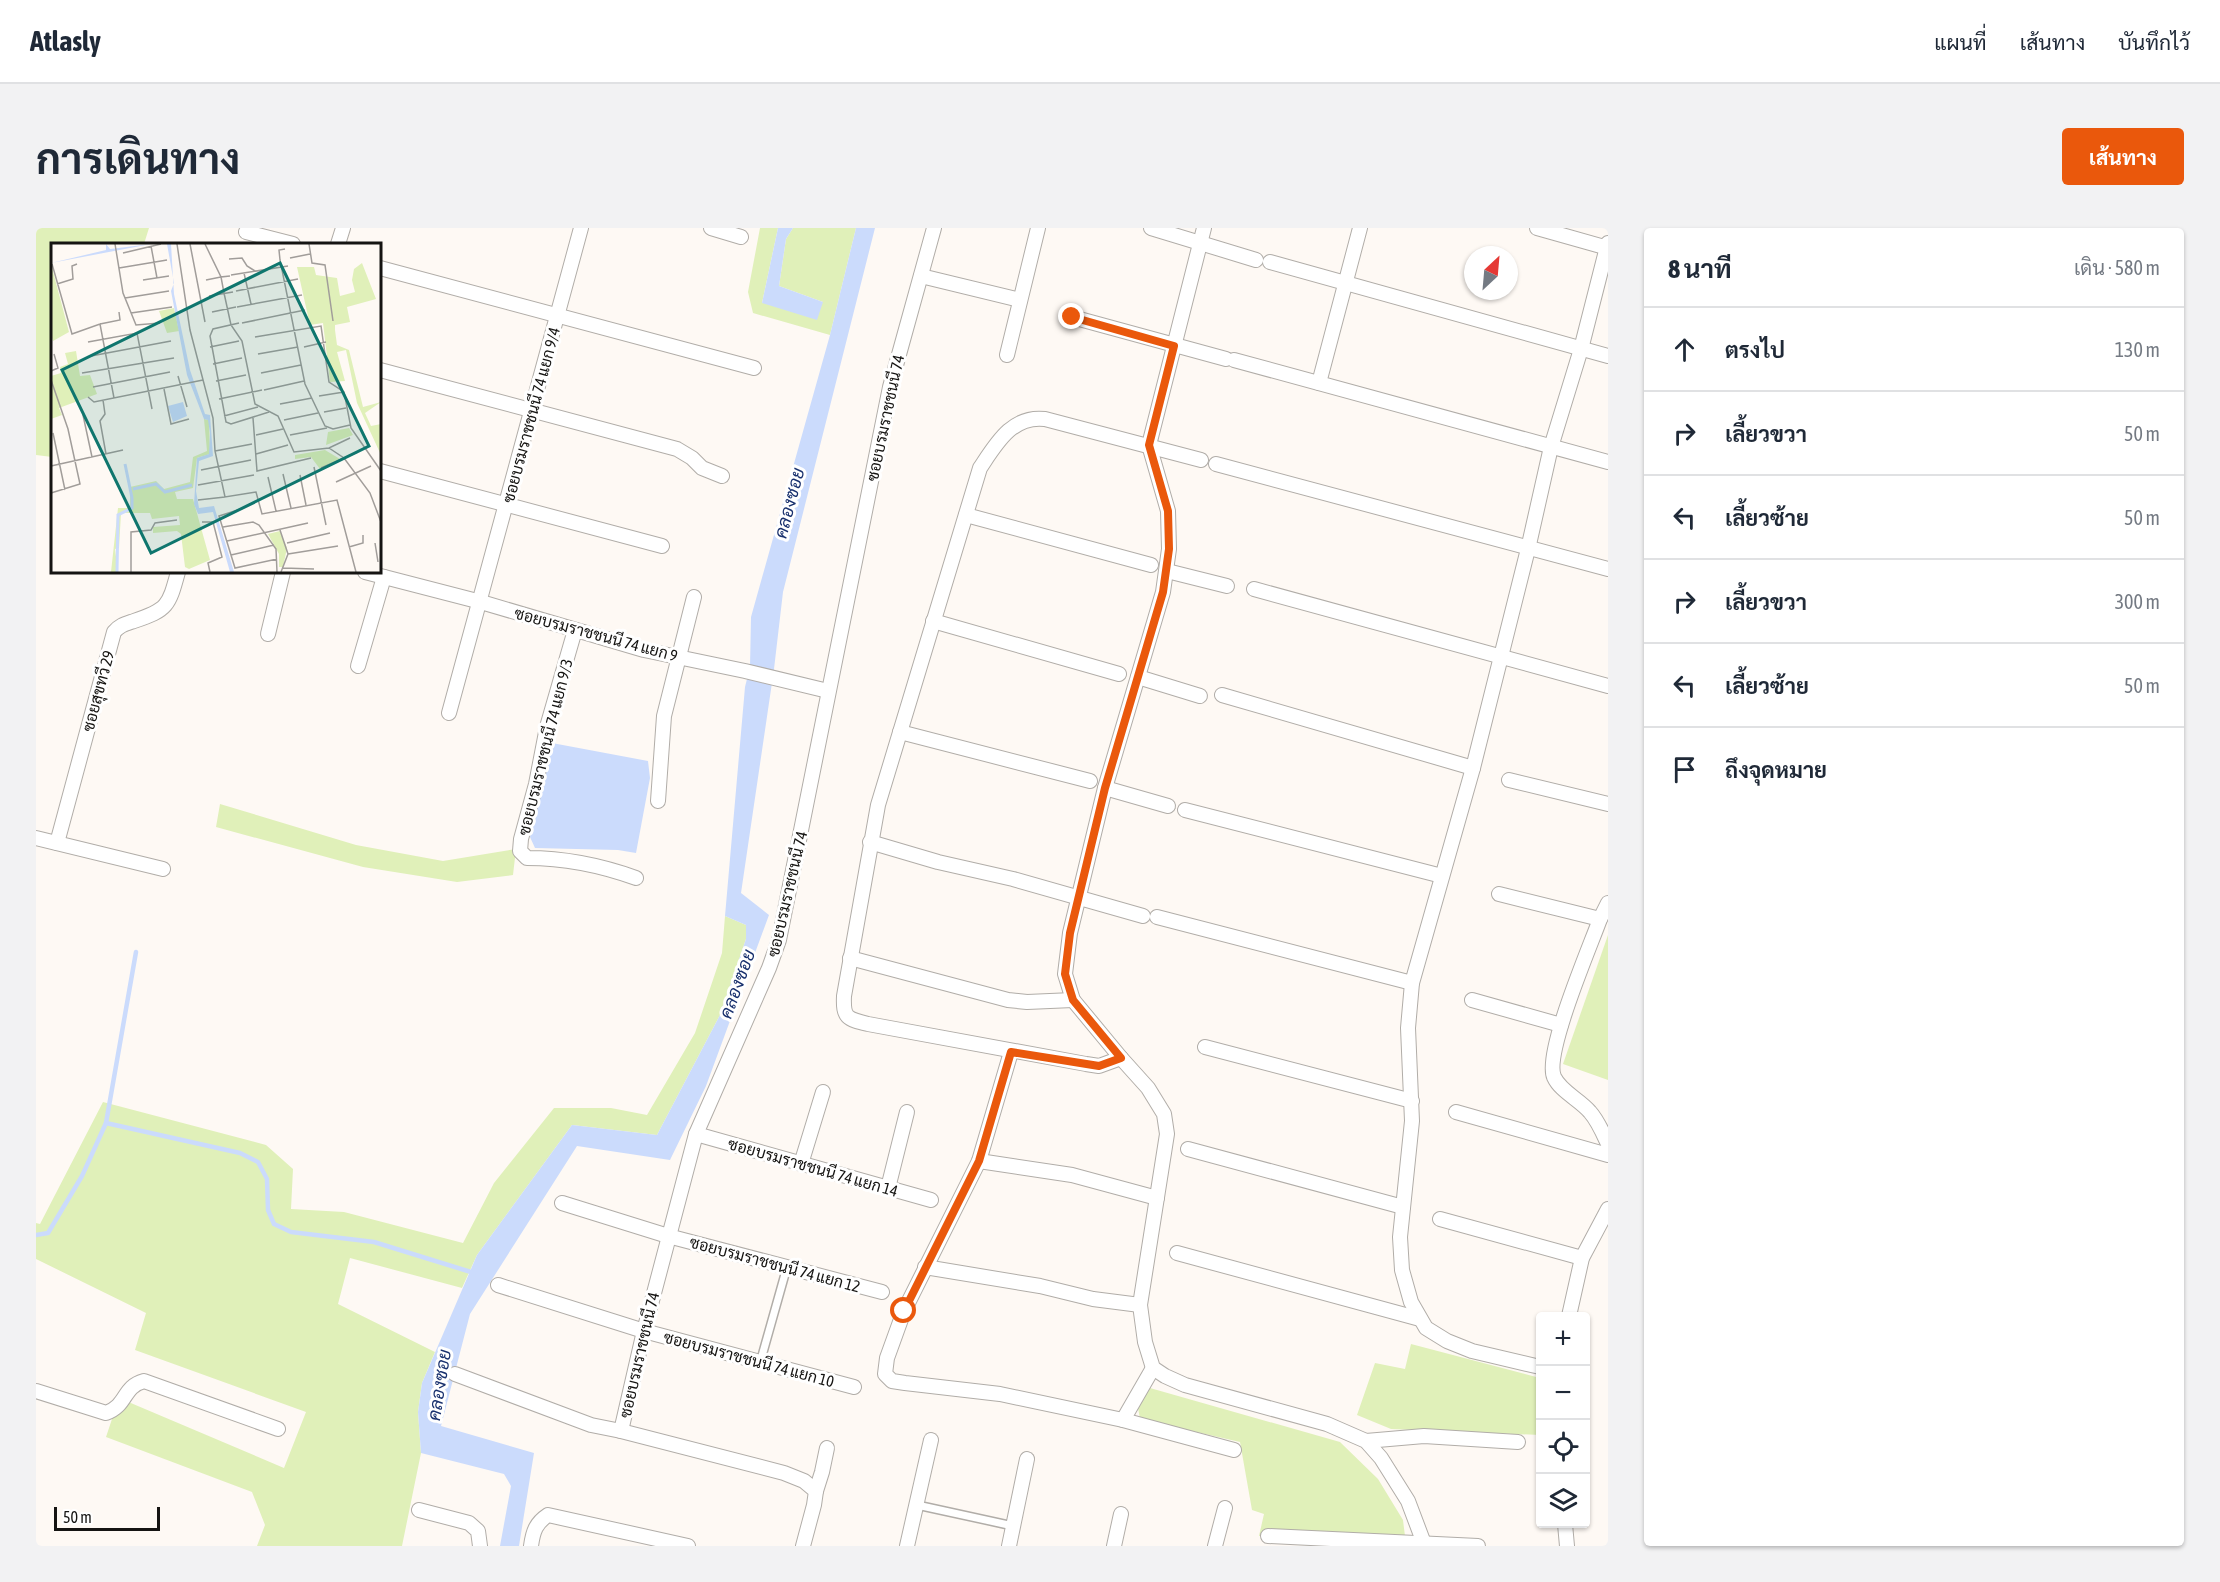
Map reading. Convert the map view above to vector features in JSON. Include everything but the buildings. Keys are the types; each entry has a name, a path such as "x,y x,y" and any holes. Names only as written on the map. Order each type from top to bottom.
{"street":[{"path":"338,243 343,228"},
{"name":"ซอยบรมราชชนนี 74 แยก 9/4","path":"449,712 481,602 581,228"},
{"path":"711,228 741,237"},
{"name":"ซอยบรมราชชนนี 74","path":"816,1491 804,1481 784,1473 621,1431 644,1331 696,1134 770,968 779,940 890,387 934,228"},
{"path":"1007,355 1038,228"},
{"path":"1151,228 1608,356"},
{"path":"1204,228 1149,445 1168,511 1167,571 1105,788 1070,933 1065,974 1073,1000 1148,1088 1164,1114 1167,1134 1140,1305 1145,1342 1153,1368 1185,1385 1327,1424 1366,1441 1381,1458 1408,1501 1424,1544"},
{"path":"1319,383 1360,228"},
{"path":"1536,1366 1473,1351 1447,1341 1426,1328 1411,1302 1402,1270 1400,1237 1410,1155 1412,1101 1408,1028 1412,983 1473,768 1551,447 1581,349 1608,246 1537,228"},
{"path":"246,232 289,243"},
{"path":"381,268 754,368"},
{"path":"921,276 1020,300"},
{"path":"1072,317 1608,462"},
{"path":"381,370 677,449 692,458 702,468 722,476"},
{"path":"1121,1058 1099,1066 1011,1052 854,1021 843,1012 850,958 878,805 980,468 1004,436 1021,421 1033,418 1149,445 1201,460"},
{"path":"1216,464 1608,569"},
{"path":"381,471 662,546"},
{"path":"966,515 1151,565"},
{"path":"1167,571 1227,586"},
{"name":"ซอยสุขทวี 29","path":"57,843 114,632 120,625 154,614 165,607 171,598 178,573"},
{"path":"268,634 283,573"},
{"name":"ซอยบรมราชชนนี 74 แยก 9","path":"369,573 481,602 644,650 828,691"},
{"path":"358,666 384,577"},
{"path":"1254,589 1608,686"},
{"path":"658,801 664,716 694,597"},
{"path":"933,621 1119,674"},
{"name":"ซอยบรมราชชนนี 74 แยก 9/3","path":"574,630 547,727 520,851 527,858 576,861 605,867 636,878"},
{"path":"1138,677 1200,696"},
{"path":"1222,696 1473,768"},
{"path":"900,732 1090,781"},
{"path":"1509,780 1608,804"},
{"path":"1105,788 1168,806"},
{"path":"1185,810 1442,876"},
{"path":"36,838 163,869"},
{"path":"870,842 938,862 1013,879 1150,917 1412,983"},
{"path":"1499,894 1600,919"},
{"path":"1608,903 1561,1025 1553,1059 1554,1076 1564,1089 1590,1112 1608,1144"},
{"path":"850,958 1008,1000 1027,1002 1073,1000"},
{"path":"1472,1000 1561,1025"},
{"path":"1205,1047 1412,1101"},
{"path":"1011,1052 979,1161 904,1311 887,1358 885,1374 892,1381 1000,1394 1124,1420 1234,1450"},
{"path":"801,1164 823,1092"},
{"path":"888,1188 907,1112"},
{"path":"1456,1112 1608,1155"},
{"name":"ซอยบรมราชชนนี 74 แยก 14","path":"696,1134 931,1200"},
{"path":"1188,1149 1404,1207"},
{"path":"979,1161 1072,1175 1157,1198"},
{"name":"ซอยบรมราชชนนี 74 แยก 12","path":"562,1203 668,1236 882,1292"},
{"path":"1570,1312 1582,1258 1608,1209"},
{"path":"1440,1219 1582,1258"},
{"path":"1177,1253 1420,1319"},
{"path":"925,1267 1040,1287 1093,1299 1140,1305"},
{"name":"ซอยบรมราชชนนี 74 แยก 10","path":"498,1285 644,1331 854,1387"},
{"path":"1124,1420 1153,1368"},
{"path":"455,1374 591,1425 621,1431"},
{"path":"36,1391 106,1413 116,1410 131,1386 144,1381 278,1429"},
{"path":"1366,1441 1424,1436 1518,1442"},
{"path":"907,1546 931,1440"},
{"path":"802,1546 827,1448"},
{"path":"1009,1546 1027,1459"},
{"path":"1215,1546 1225,1508"},
{"path":"419,1510 469,1523 478,1531 480,1546"},
{"path":"1114,1546 1122,1514"},
{"path":"531,1546 532,1535 538,1522 548,1515 688,1546"},
{"path":"1565,1528 1567,1546"},
{"path":"1268,1536 1478,1546"}],"lane":[{"path":"760,1363 787,1267"},
{"path":"916,1505 1013,1526"}],"green space":[{"path":"36,228 149,228 144,243 51,243 51,457 36,455"},
{"path":"760,228 778,228 762,303 823,302 779,286 786,239 793,228 856,228 830,335 753,313 748,292"},
{"path":"220,804 356,845 443,861 516,849 513,875 457,882 363,867 216,827"},
{"path":"725,916 746,925 746,939 720,1015 657,1135 572,1125 477,1255 462,1288 350,1258 338,1304 435,1352 422,1383 418,1412 421,1453 402,1546 257,1546 265,1525 252,1492 106,1437 119,1398 284,1468 306,1412 135,1350 146,1313 36,1259 36,1223 40,1224 103,1102 266,1145 293,1169 291,1209 344,1212 463,1243 494,1183 554,1108 611,1108 647,1115 695,1033 722,953"},
{"path":"1608,935 1608,1080 1563,1064"},
{"path":"1411,1344 1536,1377 1536,1435 1391,1429 1357,1415 1375,1363 1405,1369"},
{"path":"1150,1388 1340,1442 1378,1479 1403,1520 1405,1536 1259,1536 1264,1514 1252,1510 1240,1442 1140,1419 1138,1408"}],"water":[{"path":"778,228 793,228 786,239 779,286 823,302 817,320 762,303"},
{"name":"คลองซอย","path":"856,228 875,228 783,592 741,893 769,915 706,1086 670,1160 577,1146 470,1314 441,1426 534,1453 519,1546 500,1546 511,1486 504,1474 421,1453 418,1412 422,1383 477,1255 572,1125 657,1135 720,1015 746,939 746,925 725,916 745,687 750,667 751,617 830,335"},
{"path":"552,743 648,761 650,778 636,853 618,850 535,848 530,837"}],"waterway":[{"path":"36,1235 48,1233 82,1176 106,1123 136,952"},
{"path":"106,1123 240,1153 258,1162 267,1179 268,1210 274,1224 291,1232 374,1242 474,1273"}],"route":[{"path":"904,1311 979,1161 1011,1052 1099,1066 1121,1058 1073,1000 1065,974 1070,933 1105,788 1163,592 1167,571 1168,511 1149,445 1174,346 1072,317"}]}
